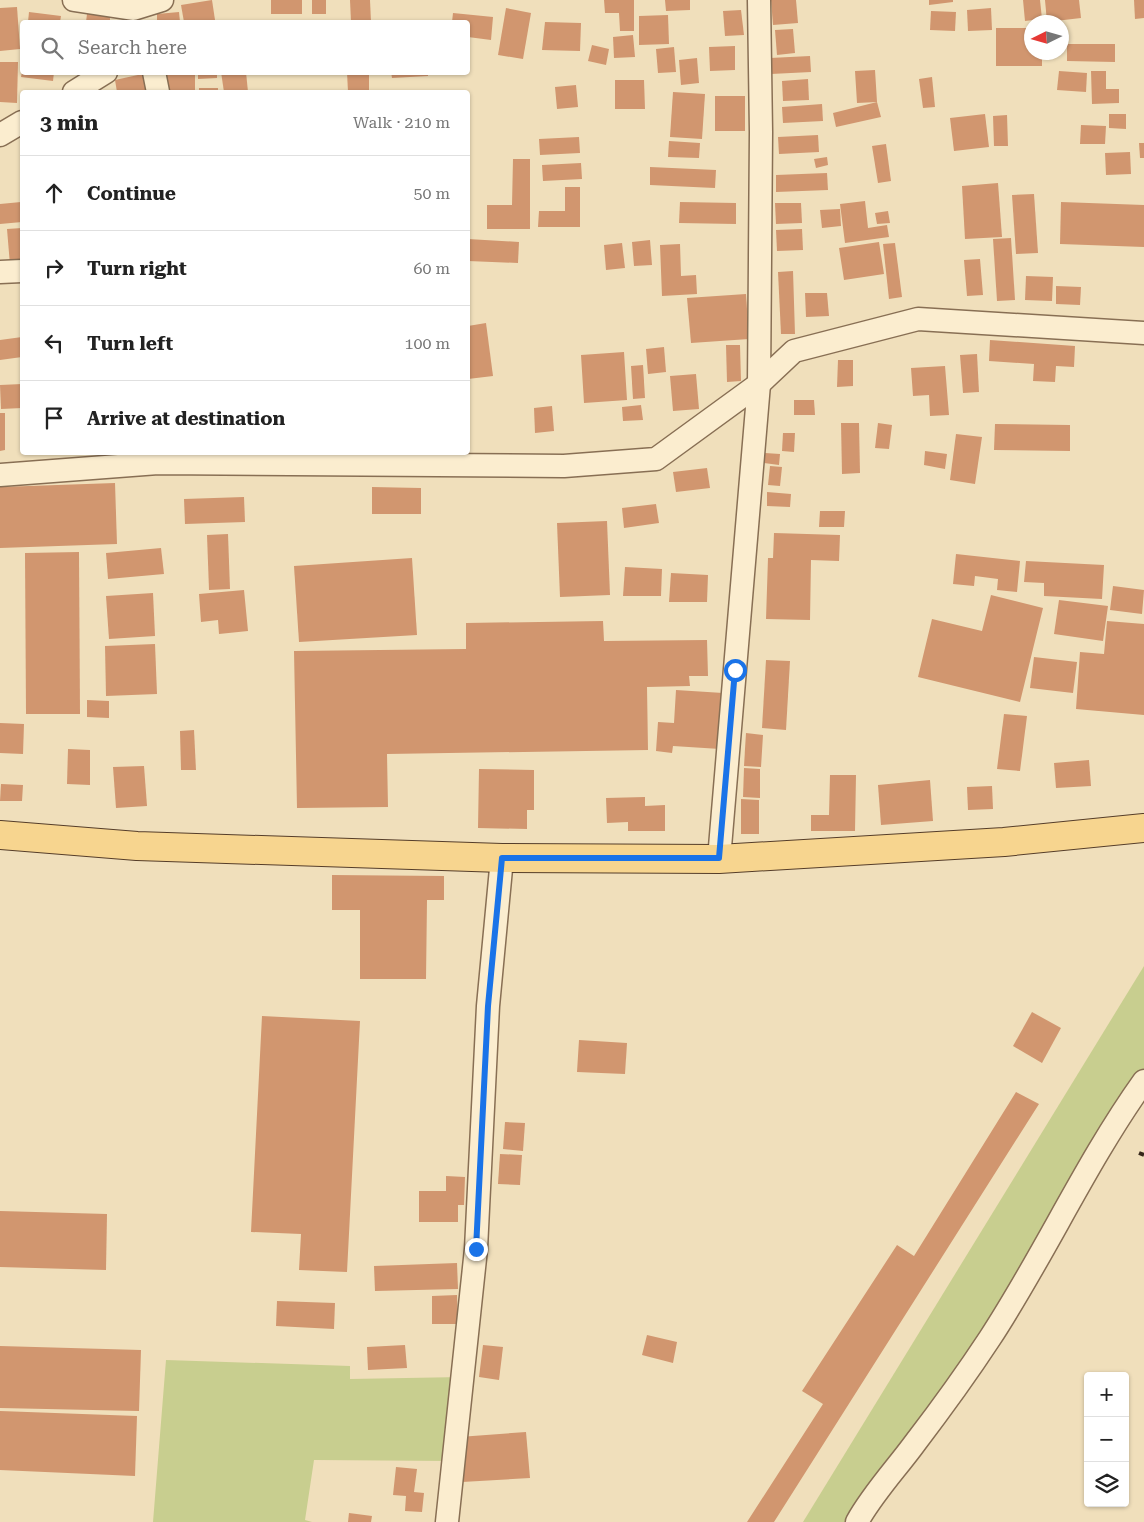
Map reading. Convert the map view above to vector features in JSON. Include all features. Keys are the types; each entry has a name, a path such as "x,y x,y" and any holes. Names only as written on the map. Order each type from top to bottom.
{"main road":[{"path":"0,835 137,846 502,858 719,858 1004,842 1144,828"}],"street":[{"path":"74,0 131,16 162,0"},
{"path":"719,858 759,384 761,132 759,0"},
{"path":"77,90 101,75"},
{"path":"155,75 158,90"},
{"path":"0,135 20,123"},
{"path":"0,272 20,271"},
{"path":"0,475 158,463 362,458 564,466 656,459 759,384 794,351 918,319 1144,333"},
{"path":"447,1522 476,1249 488,1006 502,858"},
{"path":"857,1522 990,1338 1066,1210 1090,1163 1144,1081"}],"green space":[{"path":"1144,966 1144,1081 857,1522 803,1522"},
{"path":"166,1360 350,1366 350,1379 462,1377 453,1461 314,1460 305,1520 312,1522 153,1522"}],"building":[{"path":"212,0 215,20 184,20 181,5"},
{"path":"271,0 302,0 302,14 271,14"},
{"path":"312,0 326,0 326,14 312,14"},
{"path":"350,0 370,0 371,20 351,20"},
{"path":"604,0 634,0 634,31 620,31 619,13 605,13"},
{"path":"665,0 690,0 690,10 666,11"},
{"path":"771,0 796,0 798,23 773,25"},
{"path":"929,0 953,0 953,2 929,5"},
{"path":"1023,0 1040,0 1042,15 1024,15"},
{"path":"1045,0 1079,0 1081,18 1069,19 1069,15 1046,15"},
{"path":"1134,0 1144,0 1144,18 1135,19"},
{"path":"17,7 20,49 0,51 0,8"},
{"path":"506,8 531,13 523,59 498,55"},
{"path":"991,8 992,30 968,31 967,10"},
{"path":"741,10 744,35 725,36 723,11"},
{"path":"931,11 956,12 955,31 930,30"},
{"path":"29,12 61,16 60,20 28,20"},
{"path":"179,12 180,20 157,20 157,14"},
{"path":"453,13 493,17 491,40 470,37 470,20 452,20"},
{"path":"87,14 110,15 110,20 86,20"},
{"path":"668,15 669,44 639,45 639,16"},
{"path":"545,22 581,23 580,51 542,50"},
{"path":"996,28 1024,28 1024,60 1042,60 1042,66 996,66"},
{"path":"793,29 795,53 777,55 775,30"},
{"path":"633,35 635,57 614,58 613,37"},
{"path":"1069,44 1115,44 1115,62 1067,61 1069,60"},
{"path":"592,45 609,49 606,65 588,61"},
{"path":"735,46 735,70 710,71 709,47"},
{"path":"674,47 676,72 658,73 656,49"},
{"path":"810,56 811,72 771,74 770,58"},
{"path":"697,58 699,83 681,85 679,60"},
{"path":"0,62 18,62 17,103 0,102"},
{"path":"875,70 877,102 857,103 855,71"},
{"path":"1059,71 1087,73 1086,92 1057,90"},
{"path":"1091,71 1106,71 1106,89 1119,89 1119,103 1092,104"},
{"path":"21,75 54,75 53,81 21,77"},
{"path":"147,75 150,90 117,90 115,80"},
{"path":"165,75 195,75 195,90 166,90"},
{"path":"198,75 217,75 217,78 198,79"},
{"path":"221,75 246,75 248,90 224,90"},
{"path":"347,75 369,75 369,90 348,90"},
{"path":"392,75 428,75 428,76 392,78"},
{"path":"932,77 935,107 923,108 919,79"},
{"path":"808,79 809,100 783,101 782,81"},
{"path":"615,80 644,80 645,109 615,109"},
{"path":"576,85 578,107 557,109 555,87"},
{"path":"199,88 218,88 218,90 199,90"},
{"path":"673,92 705,94 702,139 670,137"},
{"path":"715,96 745,96 745,131 715,131"},
{"path":"877,102 881,117 836,127 833,113"},
{"path":"822,104 823,121 783,123 782,107"},
{"path":"985,114 989,147 954,151 950,118"},
{"path":"1109,114 1126,114 1126,129 1109,128"},
{"path":"1007,115 1008,146 994,146 993,116"},
{"path":"1081,125 1106,126 1105,144 1080,144"},
{"path":"818,135 819,152 779,154 778,137"},
{"path":"579,137 580,153 540,155 539,139"},
{"path":"669,141 700,143 699,158 668,157"},
{"path":"1139,143 1144,143 1144,158 1140,158"},
{"path":"886,144 891,181 878,183 872,146"},
{"path":"1130,152 1131,174 1106,175 1105,153"},
{"path":"827,157 828,165 816,168 814,159"},
{"path":"513,159 530,159 530,229 487,229 487,205 512,205"},
{"path":"581,163 582,179 543,181 542,165"},
{"path":"650,167 716,170 715,188 650,185"},
{"path":"827,173 828,190 776,192 776,175"},
{"path":"998,183 1002,237 965,239 962,186"},
{"path":"565,187 580,187 580,227 538,227 539,211 565,211"},
{"path":"1034,194 1038,253 1016,254 1012,195"},
{"path":"865,201 868,228 887,225 889,237 845,243 840,204"},
{"path":"20,202 20,222 0,224 0,204"},
{"path":"680,202 736,203 736,224 679,223"},
{"path":"1061,202 1144,205 1144,247 1060,244"},
{"path":"775,203 801,203 802,223 776,224"},
{"path":"840,209 841,226 822,228 820,210"},
{"path":"888,211 890,223 877,224 875,213"},
{"path":"20,228 20,264 10,265 7,229"},
{"path":"802,229 803,250 777,251 776,230"},
{"path":"1011,238 1015,300 997,301 993,239"},
{"path":"470,239 519,242 518,263 470,261"},
{"path":"650,240 652,265 634,266 632,242"},
{"path":"879,242 884,274 844,280 839,248"},
{"path":"622,243 625,268 606,270 604,245"},
{"path":"895,243 902,297 889,299 883,244"},
{"path":"680,244 681,276 696,275 697,294 662,296 660,245"},
{"path":"980,259 983,295 967,296 964,260"},
{"path":"793,271 795,334 781,334 778,272"},
{"path":"1026,276 1053,277 1052,301 1025,300"},
{"path":"1056,286 1081,287 1080,305 1056,304"},
{"path":"805,293 827,293 829,316 806,317"},
{"path":"746,294 749,339 691,343 687,298"},
{"path":"486,323 493,376 470,379 470,326"},
{"path":"20,337 20,357 0,360 0,340"},
{"path":"990,340 1075,346 1074,367 1056,366 1055,382 1033,381 1034,364 989,361"},
{"path":"726,345 740,345 741,381 727,382"},
{"path":"664,347 666,372 648,374 646,349"},
{"path":"624,352 627,400 584,403 581,355"},
{"path":"977,354 979,392 963,393 960,355"},
{"path":"838,360 853,360 853,386 837,387"},
{"path":"643,365 645,398 633,399 631,366"},
{"path":"945,366 949,415 930,416 929,395 913,396 911,368"},
{"path":"696,374 699,409 673,411 670,376"},
{"path":"20,384 20,408 1,409 0,385"},
{"path":"794,400 814,400 815,415 794,415"},
{"path":"641,405 643,420 623,421 622,407"},
{"path":"552,406 554,431 535,433 534,408"},
{"path":"0,413 5,413 5,450 0,451"},
{"path":"841,423 859,423 860,473 842,474"},
{"path":"878,423 892,425 889,449 875,448"},
{"path":"995,424 1070,425 1070,451 994,450"},
{"path":"783,433 795,433 794,452 782,451"},
{"path":"956,434 982,437 975,484 950,480"},
{"path":"925,451 947,454 945,469 924,465"},
{"path":"765,453 780,454 779,465 764,463"},
{"path":"770,466 782,467 780,486 768,485"},
{"path":"707,468 710,488 676,492 673,472"},
{"path":"115,483 117,544 0,548 0,487"},
{"path":"372,487 421,488 421,514 372,514"},
{"path":"767,492 791,494 790,507 767,506"},
{"path":"244,497 245,522 185,524 184,499"},
{"path":"656,504 659,523 624,528 622,508"},
{"path":"820,511 845,511 844,527 819,527"},
{"path":"607,521 610,595 560,597 557,523"},
{"path":"774,533 840,535 839,561 811,560 810,620 766,619 768,558 773,558"},
{"path":"228,534 230,589 209,590 207,535"},
{"path":"161,548 164,574 108,579 106,553"},
{"path":"79,552 80,714 26,714 25,553"},
{"path":"956,554 1020,561 1017,592 997,590 998,579 975,576 974,586 953,584"},
{"path":"412,558 417,635 299,642 294,566"},
{"path":"1026,561 1104,565 1102,599 1044,596 1044,583 1024,582"},
{"path":"625,567 662,569 661,596 623,596"},
{"path":"671,573 708,575 707,602 669,602"},
{"path":"1113,586 1144,590 1142,614 1110,610"},
{"path":"244,590 248,631 219,634 218,620 201,622 199,594"},
{"path":"153,593 155,636 109,639 106,596"},
{"path":"991,595 1043,608 1020,702 918,677 932,619 982,631"},
{"path":"1059,600 1108,606 1103,641 1054,634"},
{"path":"603,621 604,641 707,640 708,676 689,676 690,686 647,687 648,750 387,754 388,807 297,808 294,651 466,649 466,623"},
{"path":"1107,621 1144,624 1144,715 1076,709 1080,652 1104,654"},
{"path":"155,644 157,694 106,696 105,646"},
{"path":"1034,657 1077,662 1073,693 1030,688"},
{"path":"766,660 790,661 786,730 762,728"},
{"path":"676,690 723,693 720,749 673,746 672,753 656,751 658,722 674,723"},
{"path":"87,700 109,701 109,718 87,717"},
{"path":"1004,714 1027,716 1020,771 997,769"},
{"path":"0,723 24,724 23,754 0,753"},
{"path":"194,730 196,770 181,770 180,731"},
{"path":"746,733 763,735 761,767 744,766"},
{"path":"68,749 90,750 90,785 67,784"},
{"path":"1089,760 1091,786 1056,788 1054,763"},
{"path":"144,766 147,806 116,808 113,767"},
{"path":"744,768 760,769 760,798 743,797"},
{"path":"479,769 534,770 534,810 527,810 527,829 478,828"},
{"path":"830,775 856,775 855,831 811,831 811,815 829,815"},
{"path":"930,780 933,821 881,825 878,785"},
{"path":"1,784 23,785 22,801 0,801"},
{"path":"992,786 993,809 968,810 967,787"},
{"path":"645,797 645,806 665,805 665,831 628,831 628,822 607,823 606,798"},
{"path":"741,799 759,800 759,834 741,834"},
{"path":"332,875 444,876 444,900 427,900 426,979 360,979 360,910 332,910"},
{"path":"1032,1012 1061,1028 1042,1063 1013,1046"},
{"path":"262,1016 360,1021 347,1272 299,1270 301,1234 251,1232"},
{"path":"579,1040 627,1043 625,1074 577,1072"},
{"path":"1016,1092 1039,1104 774,1522 747,1522 823,1404 802,1391 897,1245 914,1256"},
{"path":"505,1122 525,1123 523,1151 503,1149"},
{"path":"500,1154 522,1155 520,1185 498,1184"},
{"path":"446,1176 465,1177 464,1205 458,1205 458,1222 419,1222 419,1191 446,1191"},
{"path":"0,1211 107,1214 106,1270 0,1267"},
{"path":"457,1263 458,1289 375,1291 374,1266"},
{"path":"457,1295 458,1324 432,1324 432,1296"},
{"path":"277,1301 335,1303 334,1329 276,1326"},
{"path":"647,1335 677,1342 673,1363 642,1355"},
{"path":"405,1345 407,1368 368,1370 367,1347"},
{"path":"483,1345 503,1347 499,1380 479,1377"},
{"path":"0,1346 141,1350 139,1411 0,1408"},
{"path":"0,1411 137,1416 135,1476 0,1470"},
{"path":"526,1432 530,1478 462,1482 459,1437"},
{"path":"396,1467 417,1469 414,1492 424,1493 422,1512 405,1511 406,1496 393,1495"},
{"path":"349,1513 372,1516 371,1522 348,1522"}],"railway":[{"path":"1139,1153 1144,1155"}],"route":[{"path":"476,1249 488,1006 502,858 719,858 735,670"}]}
